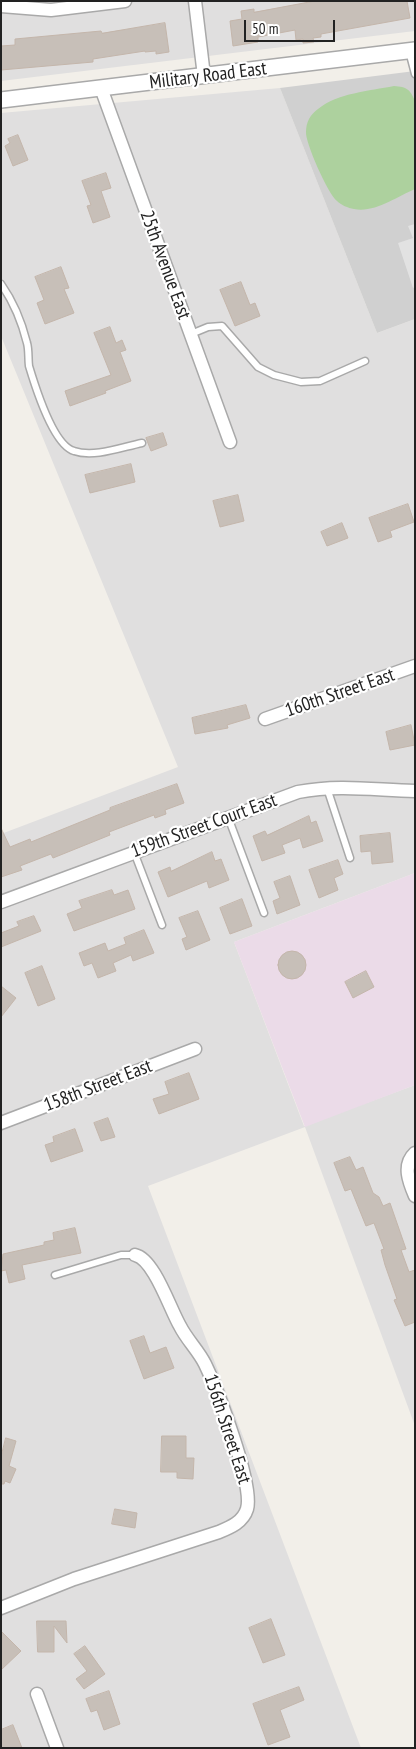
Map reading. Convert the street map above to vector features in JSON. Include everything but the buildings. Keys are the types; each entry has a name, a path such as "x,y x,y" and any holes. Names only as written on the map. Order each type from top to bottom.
{"street":[{"path":"1,6 51,10 125,1"},
{"path":"196,1 204,76"},
{"name":"Military Road East","path":"1,100 412,51"},
{"name":"25th Avenue East","path":"101,88 230,442"},
{"name":"160th Street East","path":"265,719 415,666"},
{"name":"159th Street Court East","path":"1,902 282,797 327,787 415,791"},
{"name":"158th Street East","path":"1,1123 196,1049"},
{"path":"412,1158 407,1173 415,1196"},
{"name":"156th Street East","path":"1,1608 74,1579 219,1532 238,1523 247,1510 246,1484 225,1412 205,1364 181,1329 151,1268 142,1256 135,1255"},
{"path":"37,1694 57,1748"}],"lane":[{"path":"412,51 415,74"},
{"path":"1,284 10,297 28,344 29,364 50,423 64,444 69,449 84,453 142,443"},
{"path":"190,334 208,327 222,326 258,367 274,375 301,382 320,381 364,361"},
{"path":"327,787 350,858"},
{"path":"228,817 264,913"},
{"path":"134,852 162,924"},
{"path":"55,1275 121,1255 135,1255"}],"shaded area":[{"path":"1,1 415,1 415,31 1,81"},
{"path":"415,71 415,319 377,333 280,88"},
{"path":"280,88 377,333 415,319 415,873 234,942 304,1126 415,1085 415,1426 305,1127 148,1186 361,1748 1,1748 1,834 178,767 1,336 1,113"},
{"path":"415,224 415,287 413,288 398,243 413,238 408,226"},
{"path":"415,873 415,1085 305,1127 234,942"}],"green space":[{"path":"394,86 408,89 415,101 415,189 378,207 362,210 347,207 333,196 318,168 307,138 306,128 308,122 315,111 335,99 354,93"}]}
